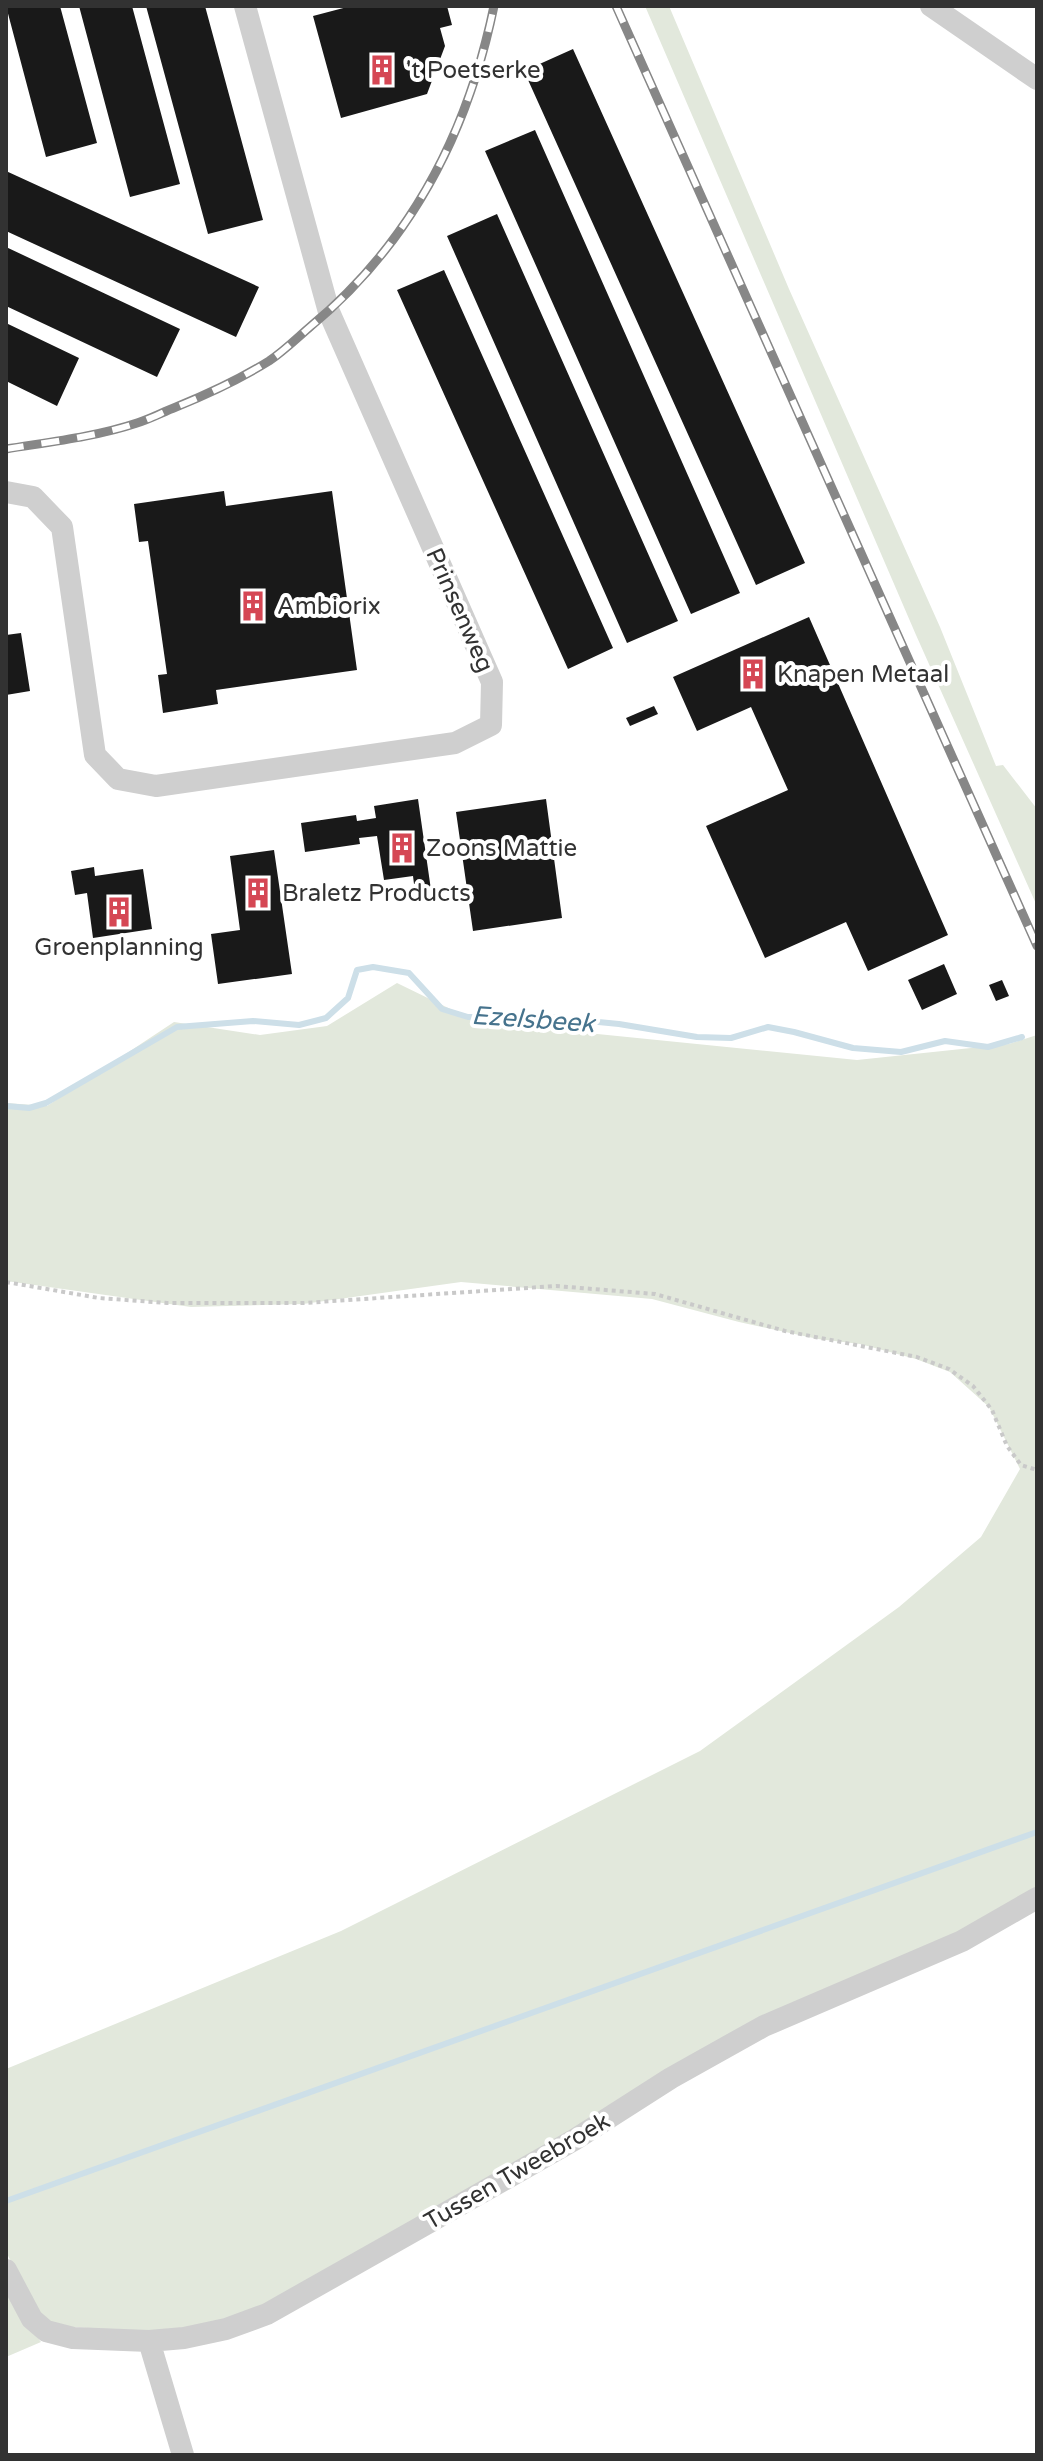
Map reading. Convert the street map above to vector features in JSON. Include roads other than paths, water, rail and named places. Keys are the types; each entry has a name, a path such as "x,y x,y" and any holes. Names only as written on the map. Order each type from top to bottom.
{"street":[{"name":"Prinsenweg","path":"6,492 33,497 62,527 95,755 118,779 156,786 455,743 491,725 492,682 329,312 245,6"},
{"path":"931,6 1037,79"},
{"name":"Tussen Tweebroek","path":"6,2270 32,2319 46,2331 73,2338 149,2341 184,2338 226,2329 267,2314 574,2140 671,2078 764,2026 962,1941 1037,1898"},
{"path":"149,2341 183,2455"}],"waterway":[{"name":"Ezelsbeek","path":"6,1106 29,1108 46,1103 177,1027 253,1021 299,1025 326,1018 348,998 357,970 373,967 409,973 442,1009 468,1017 547,1017 619,1024 697,1037 731,1038 768,1027 853,1048 901,1052 945,1041 988,1047 1022,1037"},
{"path":"6,2201 1037,1832"}],"railway":[{"path":"6,449 121,428 212,391 269,361 347,294 406,221 451,141 483,53 494,6"},
{"path":"616,6 1037,946"}],"place":[{"name":"'t Poetserke","path":"382,70"},
{"name":"Ambiorix","path":"253,606"},
{"name":"Knapen Metaal","path":"753,674"},
{"name":"Zoons Mattie","path":"402,848"},
{"name":"Braletz Products","path":"258,893"},
{"name":"Groenplanning","path":"119,912"}]}
